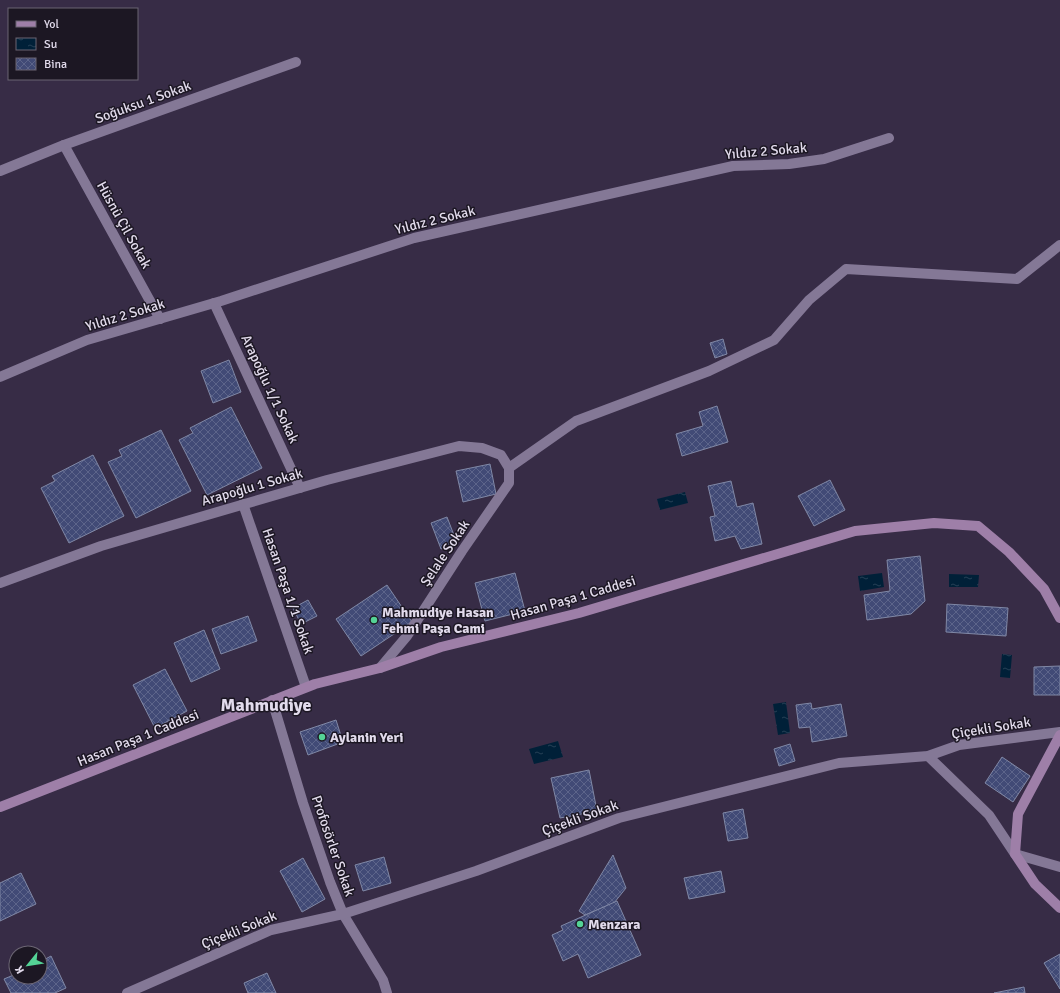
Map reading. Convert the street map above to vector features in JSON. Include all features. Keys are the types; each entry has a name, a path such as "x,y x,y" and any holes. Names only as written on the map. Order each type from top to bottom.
{"street":[{"name":"Soğuksu 1 Sokak","path":"0,170 64,145 296,62"},
{"name":"Yıldız 2 Sokak","path":"0,377 87,340 214,303 414,238 733,166 789,164 824,159 889,138"},
{"name":"Hüsnü Çil Sokak","path":"64,145 160,319"},
{"path":"509,468 576,421 709,371 774,340 809,300 846,269 1017,278 1060,245"},
{"name":"Arapoğlu 1/1 Sokak","path":"214,303 300,488"},
{"name":"Arapoğlu 1 Sokak","path":"0,583 101,546 300,488 459,446 482,448 501,454 509,468"},
{"name":"Şelale Sokak","path":"380,668 407,636 462,551 492,510 509,483 509,468"},
{"name":"Hasan Paşa 1/1 Sokak","path":"243,504 306,687"},
{"name":"Hasan Paşa 1 Caddesi","path":"0,807 306,687 380,668 441,647 578,613 855,531 934,523 978,526 1009,552 1044,589 1060,618"},
{"name":"Profosörler Sokak","path":"272,700 303,803 343,914 383,980 387,993"},
{"path":"1015,854 1018,814 1060,733"},
{"name":"Çiçekli Sokak","path":"127,993 271,930 343,914 476,871 618,818 839,763 928,756 958,745 1060,733"},
{"path":"928,756 989,815 1035,884 1060,908"},
{"path":"1015,854 1060,867"}],"water":[{"path":"685,492 688,503 660,510 657,499"},
{"path":"882,573 884,587 860,591 858,576"},
{"path":"949,574 979,575 978,587 949,587"},
{"path":"1002,654 1012,655 1010,678 1000,677"},
{"path":"786,702 790,733 778,735 773,704"},
{"path":"558,741 563,757 534,764 529,749"}],"building":[{"path":"723,339 727,354 715,358 710,343"},
{"path":"229,360 241,392 213,403 201,371"},
{"path":"717,406 728,442 682,456 676,434 703,426 699,412"},
{"path":"231,407 262,468 207,495 179,440 193,433 190,428"},
{"path":"161,430 191,491 136,518 108,462 122,456 119,450"},
{"path":"93,455 124,516 69,543 41,488 55,481 52,476"},
{"path":"490,464 496,494 463,502 456,471"},
{"path":"830,480 845,510 814,526 798,496"},
{"path":"731,481 737,507 753,503 762,544 741,549 735,536 715,541 710,517 715,516 708,486"},
{"path":"447,517 457,543 441,549 431,523"},
{"path":"920,556 925,601 911,614 867,620 864,595 890,591 887,560"},
{"path":"515,573 525,611 485,621 475,583"},
{"name":"Mahmudiye Hasan Fehmi Paşa Cami","path":"387,585 412,622 361,656 336,619"},
{"path":"308,600 317,616 301,624 293,608"},
{"path":"947,604 1008,608 1006,636 946,632"},
{"path":"248,616 257,641 221,654 212,629"},
{"path":"204,630 220,669 191,682 174,643"},
{"path":"1060,666 1060,695 1034,695 1034,667"},
{"path":"165,669 187,711 155,728 133,685"},
{"path":"811,703 812,709 841,704 847,736 812,742 810,727 799,728 796,705"},
{"name":"Aylanin Yeri","path":"336,720 343,742 308,755 300,732"},
{"path":"790,744 795,761 779,766 774,749"},
{"path":"1002,757 1030,776 1013,802 985,783"},
{"path":"589,770 597,811 560,818 551,778"},
{"path":"743,809 748,838 728,841 723,813"},
{"path":"613,855 626,888 614,903 585,915 579,911"},
{"path":"384,857 391,883 363,891 355,865"},
{"path":"303,858 325,899 302,912 280,871"},
{"path":"721,871 725,892 689,899 684,878"},
{"path":"21,873 36,904 0,921 0,883"},
{"path":"617,901 641,955 588,978 578,954 563,961 552,935 563,930 561,926"},
{"path":"1060,954 1060,989 1044,963"},
{"path":"51,956 66,988 55,993 11,993 4,979 8,977 8,985 48,985 48,958"},
{"path":"267,973 276,993 248,993 244,983"},
{"path":"1024,987 1025,993 994,993"}],"place":[{"name":"Mahmudiye Hasan Fehmi Paşa Cami","path":"374,620"},
{"name":"Aylanin Yeri","path":"322,737"},
{"name":"Menzara","path":"580,924"}],"district":[{"name":"Mahmudiye","path":"266,705"}]}
